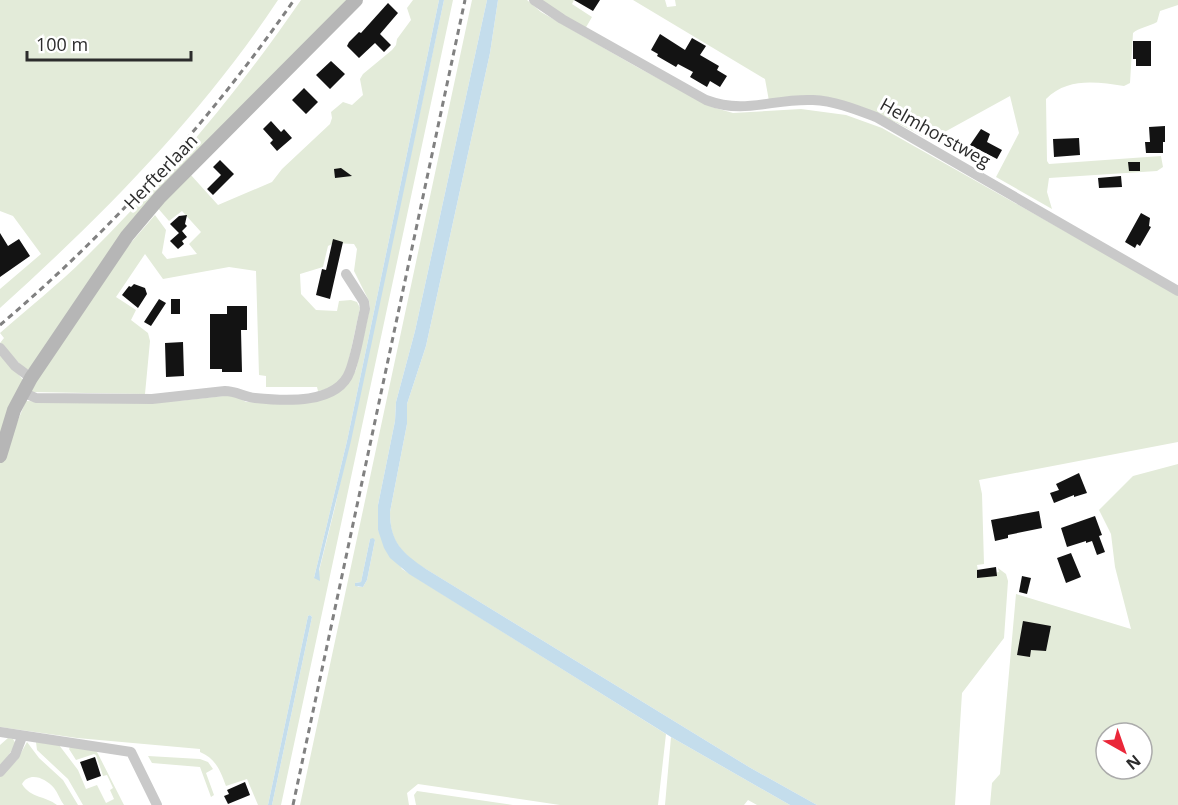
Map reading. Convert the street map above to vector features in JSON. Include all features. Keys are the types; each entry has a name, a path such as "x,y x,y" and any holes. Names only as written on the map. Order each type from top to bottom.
{"street":[{"name":"Herfterlaan","path":"0,456 22,392 122,243 145,213 356,0"},
{"name":"Helmhorstweg","path":"534,0 706,100 737,108 814,100 836,103 876,117 1178,291"},
{"path":"22,392 36,398 152,399 225,391 234,391 254,398 304,399 325,395 336,390 350,373 365,309 364,302 346,274"},
{"path":"0,348 15,366 31,378"},
{"path":"0,732 131,752 157,805"},
{"path":"0,772 15,755 22,737"}],"green space":[{"path":"0,0 278,0 217,84 149,163 76,237 0,308 0,289 41,254 13,216 0,211"},
{"path":"301,0 351,0 158,194 34,367 26,370 0,343 4,338 0,333 75,268 144,197 226,101"},
{"path":"413,0 439,0 347,441 314,578 318,575 335,507 444,0 453,0 281,805 272,805 312,617 310,615 268,805 258,805 247,779 226,786 217,766 200,752 200,749 77,738 0,727 0,463 26,401 89,403 178,401 233,395 246,402 301,403 346,385 356,370 370,308 369,301 354,271 357,249 354,244 334,243 328,246 323,267 300,274 301,294 316,310 337,311 339,301 351,300 357,302 360,308 346,373 333,388 318,391 317,387 266,387 266,376 259,375 256,271 229,267 163,279 145,254 116,297 136,310 131,320 148,333 150,341 145,394 30,392 35,382 115,261 155,215 166,230 162,253 167,259 197,254 189,244 201,232 182,211 169,221 156,206 190,174 218,205 272,182 282,169 330,124 331,112 343,102 352,105 363,95 360,79 396,45 397,39 411,20 407,8"},
{"path":"472,0 487,0 415,331 396,402 395,421 378,505 378,530 402,569 666,734 658,805 560,805 418,784 407,793 409,805 300,805","holes":["370,539 375,540 367,580 363,587 358,587 355,583 361,582"]},
{"path":"498,0 527,0 541,12 712,107 733,113 801,109 846,115 882,128 1178,295 1178,442 979,480 982,494 984,564 977,565 979,576 999,572 998,568 1006,574 1008,581 1004,638 962,693 955,805 817,805 749,767 416,563 399,547 391,528 390,512 407,424 407,404 426,346 490,53"},
{"path":"540,0 574,0 572,4 592,17 585,29"},
{"path":"633,0 665,0 667,7 676,6 675,0 1178,0 1178,5 1160,11 1157,22 1133,33 1130,83 1124,86 1104,83 1073,84 1046,99 1047,161 1049,164 1161,156 1163,167 1157,171 1049,178 1047,192 1052,209 996,177 1019,133 1010,96 930,140 856,106 769,101 765,79"},
{"path":"0,352 23,380 0,442"},
{"path":"1178,464 1178,805 990,805 992,783 1000,774 1016,594 1131,629 1115,567 1111,534 1099,510 1133,476"},
{"path":"671,737 790,805 757,805 748,800 744,805 665,805"},
{"path":"8,738 13,739 16,744 0,768 0,745"},
{"path":"27,742 39,758 63,780 78,805 64,805 51,784 38,777 33,777 22,784 25,789 57,805 0,805 0,777 17,760"},
{"path":"36,742 59,745 78,770 86,789 97,785 106,803 114,799 110,790 113,788 107,775 103,776 96,755 76,760 69,749 70,747 96,750 124,805 83,805 68,779 37,750"},
{"path":"148,756 200,759 208,762 213,769 206,773 214,795 211,797 200,767 152,763"},
{"path":"417,791 513,805 416,805 414,795"}],"water":[{"path":"439,0 444,0 351,441 319,570 320,581 314,578 347,441"},
{"path":"487,0 498,0 490,53 426,346 407,404 407,424 390,512 395,539 410,558 426,569 749,767 817,805 790,805 671,737 409,574 390,558 384,548 378,530 378,505 395,421 396,402 415,331"},
{"path":"370,539 375,540 367,580 363,587 355,586 355,583 361,582"},
{"path":"308,616 312,617 272,805 268,805"}],"building":[{"path":"574,0 600,0 593,11"},
{"path":"388,3 398,13 380,34 391,45 384,52 375,43 359,58 347,46 349,42 359,32 361,33"},
{"path":"660,34 685,50 692,38 706,46 700,55 719,66 717,70 727,76 720,87 710,81 707,87 690,77 693,72 678,64 676,67 657,56 658,54 651,50"},
{"path":"1133,41 1151,41 1151,66 1136,66 1136,59 1133,59"},
{"path":"331,61 345,74 330,89 316,75"},
{"path":"304,88 318,102 306,114 292,100"},
{"path":"271,121 281,132 284,129 292,138 277,151 270,143 273,140 263,129"},
{"path":"1165,126 1163,153 1146,153 1145,142 1150,142 1149,127"},
{"path":"981,129 990,134 987,142 1002,150 997,159 970,145"},
{"path":"1079,138 1080,155 1054,157 1053,139"},
{"path":"220,160 234,174 213,195 207,189 221,175 213,167"},
{"path":"1128,162 1140,162 1140,171 1129,171"},
{"path":"341,168 352,176 335,178 334,169"},
{"path":"1121,176 1122,187 1099,188 1098,178"},
{"path":"1141,213 1150,218 1149,226 1151,227 1140,246 1137,244 1135,248 1125,242"},
{"path":"187,215 185,224 187,226 182,231 187,237 178,249 170,241 179,233 170,224 179,216"},
{"path":"0,233 8,246 19,239 30,256 0,277"},
{"path":"333,239 343,242 330,299 316,295 322,269 326,270"},
{"path":"134,284 145,288 147,294 138,308 122,295 129,286"},
{"path":"159,299 166,303 151,326 144,322"},
{"path":"171,299 180,299 180,314 171,314"},
{"path":"227,306 247,306 247,330 241,330 242,372 222,372 222,369 210,369 210,314 227,314"},
{"path":"183,342 184,376 166,377 165,343"},
{"path":"1079,473 1087,493 1074,497 1074,495 1054,503 1050,493 1059,490 1056,484"},
{"path":"1039,511 1042,528 1008,535 1008,538 995,541 991,520"},
{"path":"1095,516 1105,552 1097,555 1092,541 1067,547 1061,528"},
{"path":"1071,553 1081,577 1066,583 1057,558"},
{"path":"996,567 997,576 977,578 977,570"},
{"path":"1022,576 1031,578 1027,594 1019,592"},
{"path":"1023,621 1051,626 1046,651 1031,650 1030,657 1017,655"},
{"path":"95,757 101,776 87,781 80,762"},
{"path":"245,782 250,795 228,804 224,796 229,794 227,790"}],"railway":[{"path":"0,325 81,251 158,172 194,131 262,45 294,0"},
{"path":"293,805 465,0"}]}
